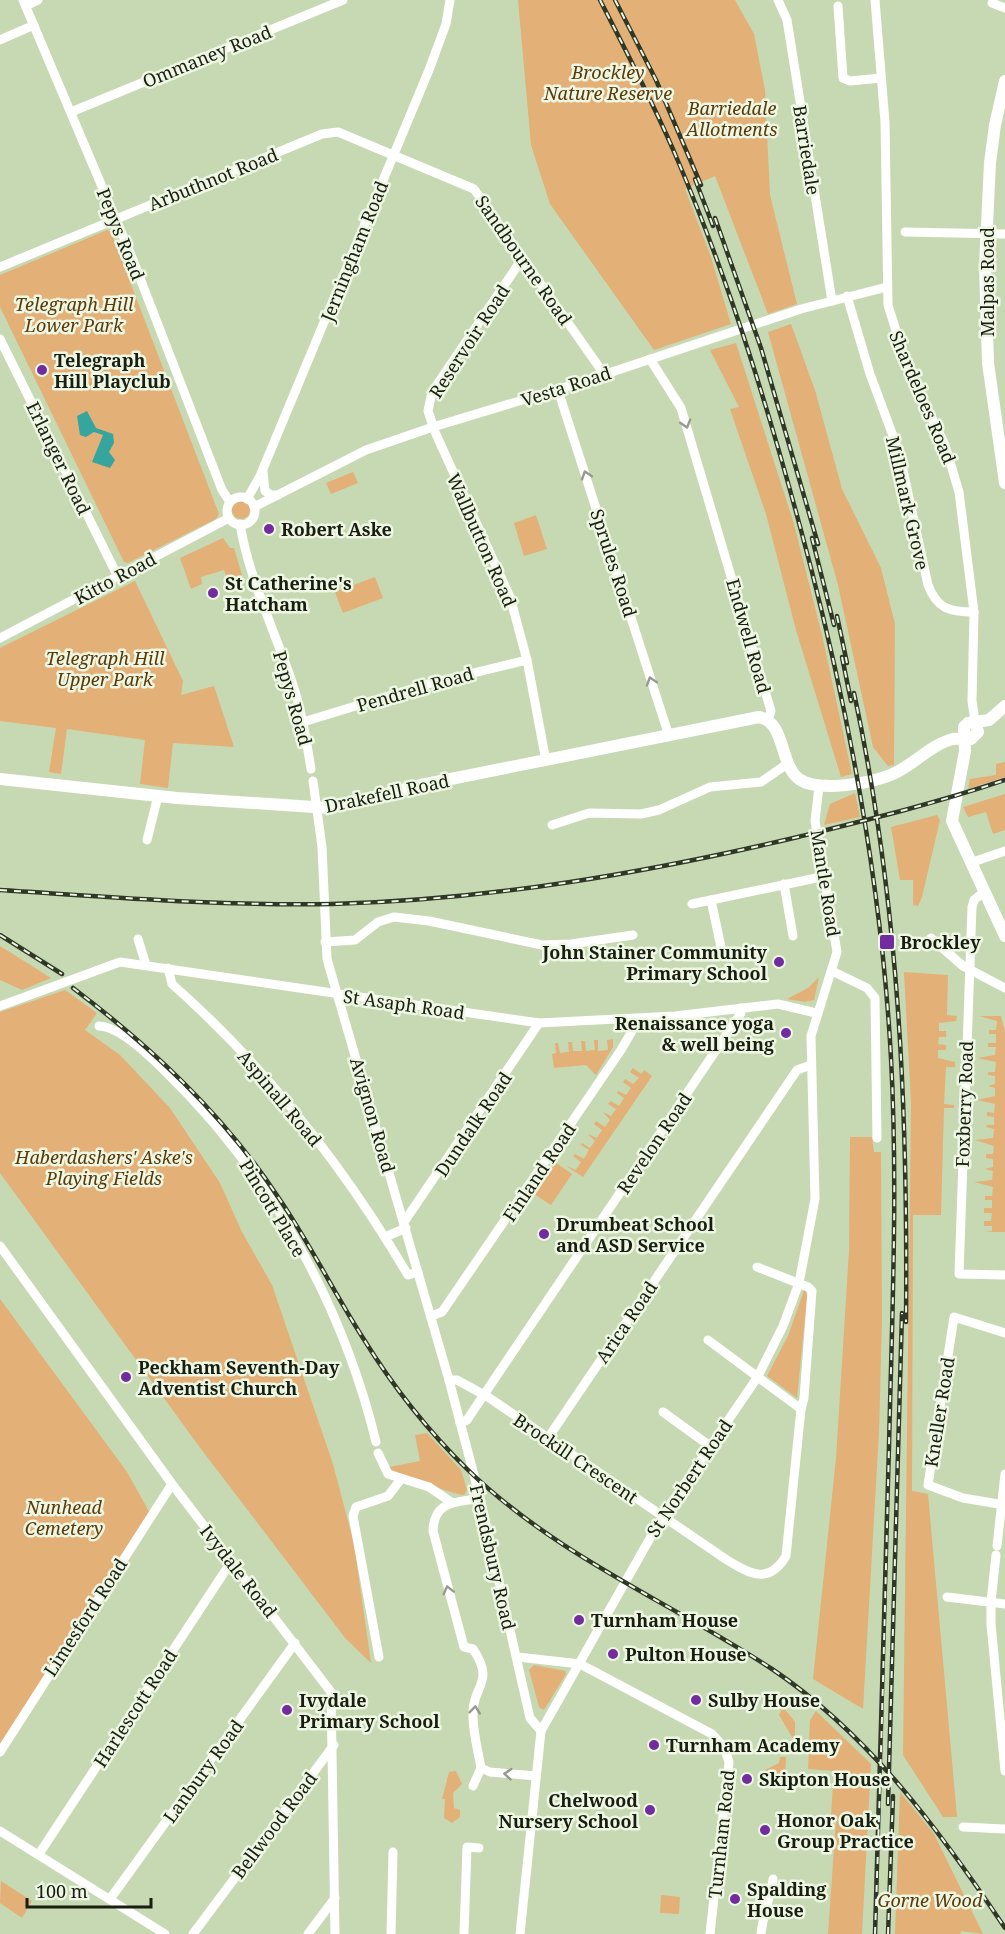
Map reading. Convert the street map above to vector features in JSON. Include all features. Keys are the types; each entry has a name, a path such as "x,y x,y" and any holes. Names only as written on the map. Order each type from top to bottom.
{"main road":[{"name":"Malpas Road","path":"1005,81 991,154 986,233 985,312 988,363 1005,483"},
{"path":"1005,706 989,720 975,721 978,732 971,739 964,740 965,751 952,821 1005,936"},
{"name":"Drakefell Road","path":"0,779 158,796 318,808 759,717 768,720"},
{"name":"Endwell Road","path":"768,720 775,728 787,764 794,776 804,783 819,786 852,784 892,774 953,739 964,740"}],"street":[{"path":"24,3 38,0"},
{"name":"Ommaney Road","path":"71,112 344,0"},
{"name":"Jerningham Road","path":"247,499 262,470 394,154 439,43 450,0"},
{"name":"Barriedale","path":"778,0 787,20 832,301"},
{"name":"Shardeloes Road","path":"875,0 885,122 887,287 890,316 899,345 951,462 967,546 974,612 972,701 975,721"},
{"name":"Pepys Road","path":"24,3 116,219 222,490 230,502"},
{"path":"992,3 1005,8"},
{"path":"838,6 843,78 850,81 881,78"},
{"path":"0,40 34,25"},
{"name":"Arbuthnot Road","path":"0,267 330,132 338,132 394,154"},
{"name":"Sandbourne Road","path":"394,154 474,189 604,374"},
{"path":"905,232 1005,234"},
{"name":"Reservoir Road","path":"433,427 428,411 432,392 522,259"},
{"name":"Vesta Road","path":"254,507 366,450 433,427 558,390 780,316 887,287"},
{"name":"Millmark Grove","path":"847,296 870,374 899,452 928,585 937,603 944,609 954,612 974,612"},
{"name":"Erlanger Road","path":"0,339 118,577"},
{"name":"Endwell Road","path":"650,359 681,408 771,711 768,720"},
{"name":"Sprules Road","path":"558,390 669,736"},
{"name":"Wallbutton Road","path":"433,427 510,597 528,660 546,761"},
{"path":"262,470 265,491 271,495 278,495"},
{"path":"241,498 247,499 254,507 251,520 240,524 229,518 227,509 230,502 241,498"},
{"name":"Kitto Road","path":"0,638 229,518"},
{"name":"Pepys Road","path":"240,524 303,722 311,769"},
{"name":"Pendrell Road","path":"303,722 428,684 528,660"},
{"path":"552,825 589,813 641,814 659,810 710,788 761,782 787,764"},
{"path":"313,781 318,808"},
{"name":"Mantle Road","path":"816,1013 837,952 815,821 819,786"},
{"path":"147,840 158,796"},
{"name":"Avignon Road","path":"318,808 325,942 337,994 449,1380"},
{"path":"970,863 1005,851"},
{"path":"692,904 826,876"},
{"path":"784,884 793,936"},
{"name":"Foxberry Road","path":"984,892 974,900 972,907 959,1274 1005,1275"},
{"path":"711,900 722,952"},
{"path":"325,942 355,940 378,922 394,917 429,921 542,945 571,944 633,935"},
{"path":"931,938 969,969 1005,988"},
{"path":"138,939 146,965"},
{"name":"St Asaph Road","path":"0,1006 120,962 539,1023 635,1018 778,1004 816,1013"},
{"name":"Aspinall Road","path":"168,968 172,984 254,1063 285,1100 385,1237 408,1275 418,1272"},
{"path":"832,971 867,988 875,998 877,1138"},
{"name":"Revelon Road","path":"460,1423 467,1420 741,1013 741,1008"},
{"name":"St Norbert Road","path":"520,1934 541,1731 662,1517 758,1378 777,1341 799,1283 815,1199 811,1036 816,1013"},
{"name":"Finland Road","path":"432,1316 442,1312 526,1191 621,1050 632,1031 635,1018"},
{"name":"Dundalk Road","path":"405,1226 539,1023"},
{"name":"Pincott Place","path":"99,1026 108,1027 135,1044 188,1093 240,1153 266,1190 325,1296 348,1351 376,1442"},
{"name":"Arica Road","path":"548,1438 797,1070 811,1065"},
{"path":"385,1237 405,1226"},
{"name":"Ivydale Road","path":"0,1246 172,1484 331,1692 334,1745 335,1934"},
{"path":"757,1267 799,1283"},
{"name":"Brockill Crescent","path":"483,1395 745,1572 762,1575 777,1569 786,1556 788,1547 795,1442 804,1398 813,1295 808,1287 799,1283"},
{"name":"Kneller Road","path":"1003,1504 963,1498 928,1485 954,1317 1005,1333"},
{"path":"708,1340 801,1409"},
{"path":"449,1380 457,1380 483,1395"},
{"name":"Frendsbury Road","path":"449,1380 480,1498 501,1598 518,1657 530,1718 541,1731"},
{"path":"663,1412 711,1446"},
{"path":"378,1453 385,1470 401,1479 429,1487 451,1502"},
{"path":"1005,1474 991,1602 1002,1712 1005,1771"},
{"path":"379,1657 353,1516 356,1508 388,1496 401,1479"},
{"name":"Limesford Road","path":"0,1752 172,1484"},
{"path":"473,1786 481,1768 473,1710 484,1680 476,1655 472,1649 464,1647 433,1531 434,1517 451,1502 480,1498"},
{"name":"Harlescott Road","path":"39,1854 231,1562"},
{"path":"947,1597 1005,1604"},
{"name":"Lanbury Road","path":"110,1899 295,1643"},
{"name":"Turnham Road","path":"518,1657 580,1664 712,1734 723,1748 729,1762 710,1934"},
{"name":"Bellwood Road","path":"193,1934 334,1745"},
{"path":"481,1768 490,1772 535,1776"},
{"path":"963,1827 1005,1829"},
{"path":"0,1831 165,1934"},
{"path":"464,1934 467,1847 479,1848"},
{"path":"391,1934 393,1852"},
{"path":"761,1934 763,1915 769,1905 772,1879"},
{"path":"308,1934 335,1898"}],"green space":[{"name":"Brockley Nature Reserve","path":"518,0 735,0 754,34 765,90 770,195 797,304 768,314 715,176 685,189 711,257 731,324 654,350 550,204 531,145"},
{"name":"Telegraph Hill Lower Park","path":"107,230 111,232 219,514 216,519 128,563 124,562 0,307 0,275"},
{"path":"791,324 815,390 842,489 881,568 895,624 894,765 888,766 873,747 838,585 768,332"},
{"path":"736,343 794,524 823,639 852,774 841,777 796,630 766,514 730,409 739,407 710,350"},
{"path":"353,472 358,483 331,494 326,483"},
{"path":"241,501 247,504 250,510 247,516 241,519 235,516 232,510 235,504"},
{"path":"536,515 547,549 524,556 514,523"},
{"path":"223,538 230,548 234,548 242,575 227,579 224,570 201,577 202,584 191,589 180,558"},
{"path":"375,577 383,598 343,613 335,592"},
{"name":"Telegraph Hill Upper Park","path":"135,581 183,681 181,695 214,686 234,747 173,743 168,788 140,784 145,740 67,729 61,774 49,772 56,728 0,721 0,648"},
{"path":"1005,762 1005,777 968,789 970,779 996,775 996,764"},
{"path":"855,793 860,817 824,825 830,804"},
{"path":"1005,794 1005,830 993,834 986,812 968,817 963,807"},
{"path":"937,815 940,820 922,897 918,906 913,905 913,880 900,880 891,827"},
{"path":"0,946 51,978 22,990 0,980"},
{"path":"904,972 948,975 947,1015 957,1016 956,1021 939,1023 939,1031 946,1031 946,1037 939,1037 938,1044 946,1045 946,1050 938,1050 938,1058 955,1062 955,1067 946,1067 944,1104 954,1105 954,1108 944,1108 941,1215 913,1215 912,1491 928,1494 957,1817 943,1817 903,1755 911,1103"},
{"path":"819,977 814,1000 805,1002 787,999 808,988"},
{"name":"Haberdashers' Aske's Playing Fields","path":"65,990 97,1013 85,1030 120,1055 170,1108 220,1183 242,1232 272,1285 333,1464 354,1544 371,1663 346,1639 201,1449 0,1173 0,1012"},
{"path":"979,1016 1001,1016 1005,1032 1005,1232 984,1232 992,1231 992,1226 984,1226 984,1221 991,1221 992,1213 984,1213 984,1208 992,1208 992,1200 985,1200 985,1196 992,1196 993,1187 974,1182 992,1180 993,1171 985,1169 993,1167 993,1159 986,1158 986,1154 993,1154 994,1146 975,1140 993,1138 994,1129 986,1127 994,1125 994,1117 987,1116 987,1112 994,1113 995,1104 977,1100 995,1096 995,1088 988,1086 995,1084 995,1076 988,1075 988,1072 995,1072 996,1062 977,1058 995,1055 996,1047 988,1047 988,1043 996,1043 996,1034 989,1034 989,1030 996,1030 997,1021"},
{"path":"613,1039 613,1047 596,1075 586,1065 554,1068 552,1054 556,1053 555,1043 558,1043 560,1053 569,1052 568,1042 572,1042 573,1051 582,1051 581,1041 585,1041 586,1051 595,1050 594,1040 598,1040 598,1051 608,1050 607,1040"},
{"path":"633,1068 641,1074 644,1070 652,1076 583,1177 566,1166 576,1170 581,1162 573,1156 575,1154 584,1159 589,1150 581,1145 582,1143 590,1148 595,1141 588,1134 597,1138 602,1130 594,1124 596,1121 605,1127 610,1120 603,1112 611,1116 616,1109 608,1104 611,1101 619,1106 624,1098 617,1093 618,1091 626,1095 631,1088 623,1082 625,1079 633,1084 639,1078 630,1072"},
{"path":"850,1137 872,1137 874,1152 881,1152 882,1320 879,1432 863,1709 813,1679 836,1458 849,1251"},
{"path":"555,1162 572,1174 551,1205 534,1194"},
{"path":"805,1288 807,1297 797,1398 767,1376 788,1336"},
{"name":"Nunhead Cemetery","path":"0,1299 127,1472 151,1515 58,1664 45,1672 45,1682 0,1752"},
{"path":"427,1433 461,1470 467,1490 464,1495 395,1472 389,1467 420,1461 415,1435"},
{"path":"534,1665 565,1671 566,1674 544,1710 539,1707 529,1670"},
{"path":"783,1707 795,1722 795,1742 779,1715"},
{"path":"816,1711 871,1764 862,1934 828,1934 836,1819 831,1815 834,1771 808,1769 810,1720"},
{"path":"780,1757 786,1757 785,1781 760,1780 761,1772 779,1763"},
{"path":"456,1771 462,1784 453,1793 454,1808 460,1810 460,1817 452,1823 444,1818 445,1799 442,1799 449,1772"},
{"name":"Gorne Wood","path":"900,1792 934,1834 983,1934 961,1931 960,1934 895,1934"},
{"path":"1,1881 32,1901 22,1918 0,1903"},
{"path":"661,1895 680,1897 679,1914 660,1913"}],"water":[{"path":"87,411 96,428 113,434 114,443 109,452 115,460 110,468 92,462 103,435 94,432 86,437 80,435 77,416"}],"railway":[{"path":"600,0 678,161 735,311 768,413 811,568 840,689 873,873 887,996 891,1058 894,1204 875,1934"},
{"path":"615,0 656,80 701,185"},
{"path":"695,179 713,226"},
{"path":"715,218 761,348 818,544"},
{"path":"812,538 834,625"},
{"path":"837,616 847,663"},
{"path":"842,657 851,701"},
{"path":"854,693 881,849 898,1006 905,1163 906,1322"},
{"path":"0,890 249,904 332,904 509,891 625,873 741,850 902,811 1005,780"},
{"path":"0,935 62,974"},
{"path":"73,988 102,1010 184,1083 255,1164 288,1211 374,1356 411,1407 453,1455 502,1500 539,1528 615,1577 772,1669 841,1724 872,1754 929,1821 1005,1928"},
{"path":"888,1804 902,1313"},
{"path":"888,1934 893,1796"}],"place":[{"name":"Telegraph Hill Playclub","path":"42,370"},
{"name":"Robert Aske","path":"269,529"},
{"name":"St Catherine's Hatcham","path":"213,593"},
{"name":"Brockley","path":"887,942"},
{"name":"John Stainer Community Primary School","path":"779,962"},
{"name":"Renaissance yoga & well being","path":"786,1033"},
{"name":"Drumbeat School and ASD Service","path":"544,1234"},
{"name":"Peckham Seventh-Day Adventist Church","path":"126,1377"},
{"name":"Turnham House","path":"579,1620"},
{"name":"Pulton House","path":"613,1654"},
{"name":"Sulby House","path":"696,1700"},
{"name":"Ivydale Primary School","path":"287,1710"},
{"name":"Turnham Academy","path":"654,1745"},
{"name":"Skipton House","path":"747,1779"},
{"name":"Chelwood Nursery School","path":"650,1810"},
{"name":"Honor Oak Group Practice","path":"765,1830"},
{"name":"Spalding House","path":"735,1899"}],"park label":[{"name":"Barriedale Allotments","path":"732,118"}]}
